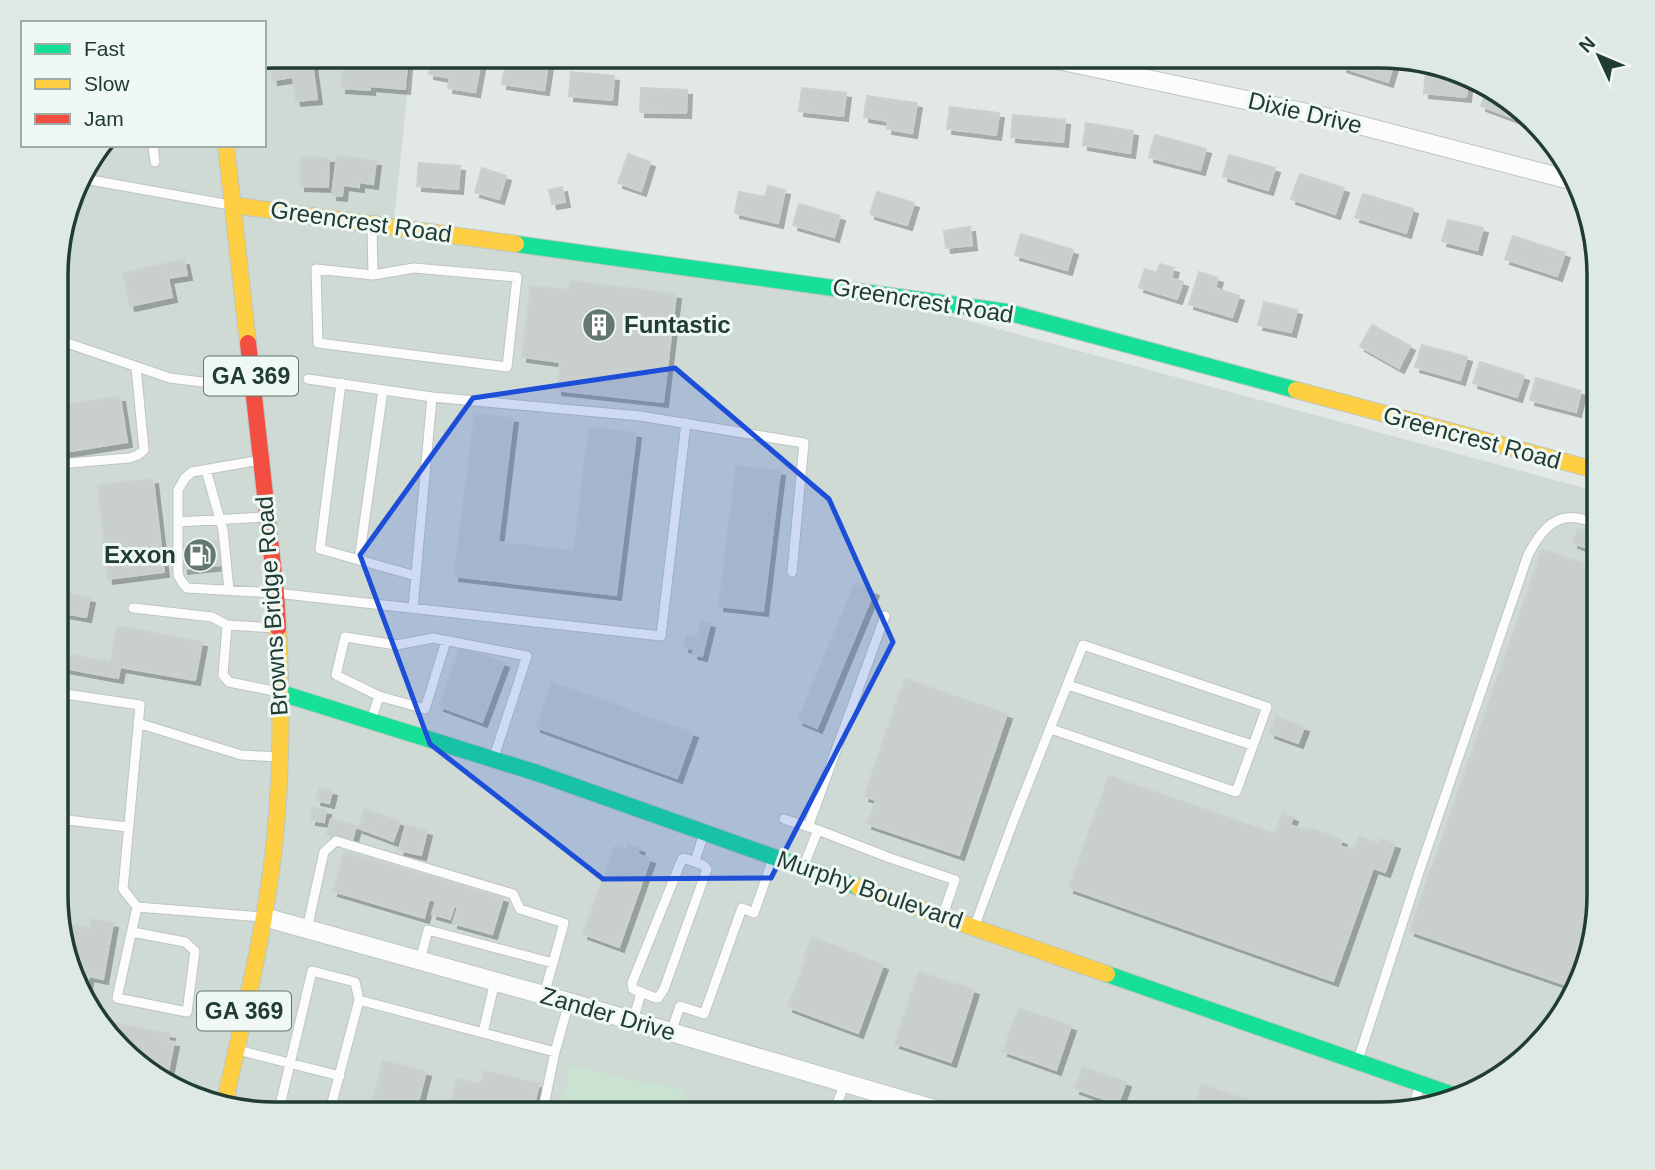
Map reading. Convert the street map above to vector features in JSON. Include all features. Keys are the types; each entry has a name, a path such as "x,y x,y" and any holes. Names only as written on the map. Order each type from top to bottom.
{"street":[{"name":"Dixie Drive","path":"1099,69 1340,120 1562,178"},
{"name":"Browns Bridge Road","path":"226,147 276,593 281,693 279,781 273,855 264,917 226,1096"},
{"name":"Greencrest Road","path":"232,205 1007,312 1586,468"},
{"name":"Murphy Boulevard","path":"281,693 537,773 1444,1092"},
{"name":"Zander Drive","path":"264,917 569,1002 909,1102"}],"lane":[{"path":"153,147 155,162"},
{"path":"92,180 232,205"},
{"path":"372,224 373,275"},
{"path":"414,268 517,277 507,367 318,343 316,270 373,275 414,268"},
{"path":"68,344 170,378 202,382 252,382"},
{"path":"68,463 129,458 144,450 136,367"},
{"path":"308,379 432,397 640,416 804,443 792,572"},
{"path":"341,383 320,550 416,576"},
{"path":"359,560 383,390"},
{"path":"413,608 432,397"},
{"path":"261,460 192,472 178,490 178,575 187,588 276,593 661,636 686,423"},
{"path":"206,470 223,530 229,590"},
{"path":"178,522 267,516"},
{"path":"1357,1061 1528,555 1536,539 1559,520 1574,517 1586,520"},
{"path":"133,608 212,617 228,625 278,628"},
{"path":"807,827 885,616"},
{"path":"228,625 223,675 229,682 281,693"},
{"path":"446,641 425,709 379,696 336,675 345,637 396,645 433,638 527,656 493,759"},
{"path":"975,927 1083,645 1267,707 1236,792 1051,729"},
{"path":"1068,685 1252,745"},
{"path":"69,695 140,705 123,888 137,907 117,998 187,1012 195,951 185,942 132,932"},
{"path":"371,721 379,696"},
{"path":"138,723 241,755 279,757"},
{"path":"784,819 955,880 943,915"},
{"path":"69,820 128,827"},
{"path":"804,866 818,830"},
{"path":"695,861 704,833"},
{"path":"307,929 324,852 336,841 513,894 520,909 564,923 544,995"},
{"path":"671,1032 680,1006 704,1014 742,908 754,913 774,857"},
{"path":"683,858 695,861 707,869 664,989 658,998 641,993 633,989 632,983 677,872 683,858"},
{"path":"137,907 264,917"},
{"path":"420,961 428,930 553,963"},
{"path":"281,1101 312,971 355,982 359,1000 333,1101"},
{"path":"483,1033 495,981"},
{"path":"633,1021 641,993"},
{"path":"359,1000 555,1052"},
{"path":"545,1101 569,1002"},
{"path":"236,1049 340,1076"},
{"path":"838,1102 845,1083"},
{"path":"1415,1098 1420,1083"}],"highlighted area":[{"path":"675,368 829,499 893,642 771,878 603,879 430,744 360,555 473,398"}],"shaded area":[{"path":"410,68 394,222 914,306 1586,488 1586,909 1576,961 1565,986 1544,1021 1526,1041 1495,1067 1446,1091 1407,1100 1380,1102 261,1101 221,1095 196,1086 149,1059 129,1041 103,1010 84,974 75,949 69,909 68,275 72,235 79,209 96,172 114,147 266,147 266,69"}],"green space":[{"path":"570,1066 685,1091 683,1101 563,1101"}],"building":[{"path":"271,68 313,68 317,99 296,101 293,77 273,80"},
{"path":"343,68 407,68 405,89 370,86 370,90 341,88"},
{"path":"430,68 479,68 475,92 448,88 450,78 429,74"},
{"path":"505,68 547,68 544,90 502,84"},
{"path":"1348,69 1392,69 1388,82"},
{"path":"571,72 614,76 612,100 569,96"},
{"path":"1426,74 1467,88 1466,97 1424,93"},
{"path":"641,88 687,90 686,113 640,112"},
{"path":"802,88 846,93 843,116 799,111"},
{"path":"867,96 917,103 912,133 887,129 888,121 864,117"},
{"path":"1484,97 1514,118 1481,106"},
{"path":"950,107 999,113 996,135 947,129"},
{"path":"1013,115 1065,120 1063,142 1011,137"},
{"path":"1086,123 1133,131 1130,153 1083,145"},
{"path":"1155,135 1206,149 1200,170 1149,157"},
{"path":"628,154 650,162 641,191 618,183"},
{"path":"1229,155 1275,168 1268,190 1223,176"},
{"path":"337,156 376,161 373,184 359,182 359,187 343,185 342,196 332,195"},
{"path":"301,157 329,158 328,187 300,186"},
{"path":"419,163 460,166 458,189 417,186"},
{"path":"482,168 506,176 499,199 475,192"},
{"path":"1300,174 1344,188 1335,214 1291,199"},
{"path":"768,186 785,190 778,223 735,213 739,192 765,197"},
{"path":"562,187 565,202 552,204 549,190"},
{"path":"877,192 914,203 907,225 870,214"},
{"path":"1363,194 1413,209 1406,233 1355,217"},
{"path":"799,204 840,216 834,237 793,225"},
{"path":"1448,220 1483,228 1477,250 1442,241"},
{"path":"970,227 972,245 946,248 944,231"},
{"path":"1021,234 1073,250 1067,270 1015,255"},
{"path":"1513,236 1565,253 1557,276 1505,259"},
{"path":"184,260 187,275 168,278 172,297 130,306 123,273"},
{"path":"1160,264 1174,268 1171,278 1183,282 1177,299 1139,287 1145,269 1157,273"},
{"path":"1199,272 1218,278 1215,288 1239,296 1232,317 1189,304"},
{"name":"Funtastic","path":"570,281 676,294 663,402 557,390 560,362 522,357 531,286 569,290"},
{"path":"1264,302 1297,310 1291,332 1258,325"},
{"path":"1372,325 1410,346 1399,368 1360,346"},
{"path":"1422,345 1467,357 1460,380 1415,367"},
{"path":"1480,362 1524,376 1517,397 1473,383"},
{"path":"1536,378 1581,391 1576,412 1530,400"},
{"path":"120,397 127,442 68,451 68,405"},
{"path":"475,414 513,418 498,542 574,551 589,427 636,433 616,595 454,576"},
{"path":"736,466 780,471 763,611 719,606"},
{"path":"153,479 164,572 108,579 98,485"},
{"path":"1578,529 1586,532 1586,548 1573,543"},
{"name":"Exxon","path":"218,541 220,565 183,569 180,546"},
{"path":"1542,550 1586,565 1586,909 1576,961 1566,985 1410,931"},
{"path":"855,583 874,591 817,728 798,720"},
{"path":"69,594 90,598 86,617 69,614"},
{"path":"701,621 710,623 702,656 693,654 694,649 684,647 687,635 697,637"},
{"path":"117,626 202,642 195,680 120,667 118,678 69,669 69,655 111,662"},
{"path":"461,647 504,663 482,722 439,706"},
{"path":"905,679 1007,714 959,855 867,824 876,800 864,796"},
{"path":"552,682 693,733 677,778 536,727"},
{"path":"1276,717 1304,727 1298,743 1270,733"},
{"path":"1109,776 1275,834 1283,813 1293,817 1290,825 1309,831 1310,828 1342,840 1340,846 1354,851 1359,837 1380,844 1381,839 1395,844 1385,872 1373,868 1333,981 1069,888"},
{"path":"320,788 332,791 329,803 316,800"},
{"path":"313,808 326,810 324,822 311,820"},
{"path":"365,809 400,822 393,841 358,828"},
{"path":"331,819 356,826 352,841 327,834"},
{"path":"406,825 427,831 421,855 399,850"},
{"path":"628,844 640,848 637,854 650,859 619,947 583,934 615,846 626,850"},
{"path":"345,852 503,898 492,934 453,923 458,907 454,906 450,919 432,914 436,901 429,899 424,918 333,891"},
{"path":"92,919 113,923 103,979 89,976 88,981 75,949 71,924 90,928"},
{"path":"812,937 883,965 858,1033 788,1007"},
{"path":"919,972 974,990 951,1062 895,1043"},
{"path":"1019,1008 1071,1026 1056,1070 1003,1051"},
{"path":"114,1023 170,1034 168,1041 174,1042 168,1071 149,1059"},
{"path":"383,1061 426,1072 418,1101 373,1101"},
{"path":"1083,1067 1126,1082 1119,1102 1075,1089"},
{"path":"484,1071 539,1084 535,1101 452,1101 457,1079 481,1084"},
{"path":"1202,1085 1253,1102 1197,1102"}],"traffic: fast":[{"path":"516,244 1007,312 1296,390"},
{"path":"281,693 537,773 858,887"},
{"path":"1107,974 1444,1092"}],"traffic: slow":[{"path":"226,147 248,343"},
{"path":"232,205 516,244"},
{"path":"1296,390 1586,468"},
{"path":"226,1096 258,950 273,856 280,742 278,628"},
{"path":"858,887 1107,974"}],"traffic: jam":[{"path":"248,343 278,628"}],"place":[{"name":"Funtastic","path":"599,325"},
{"name":"Exxon","path":"200,555"}]}
